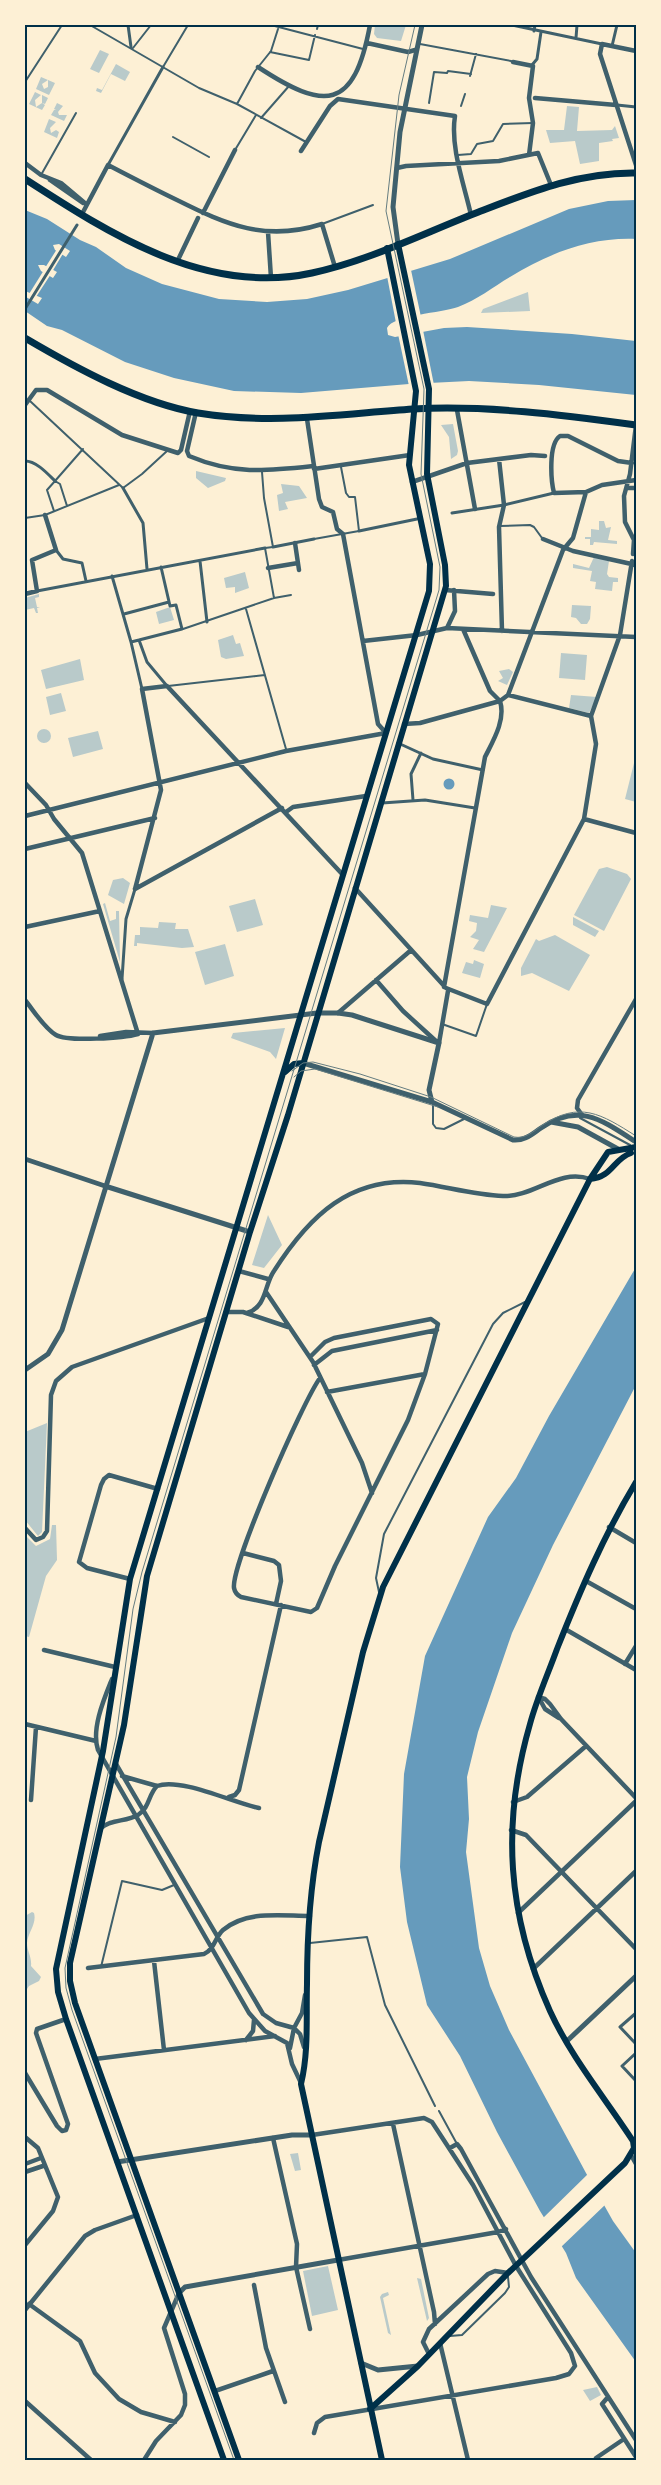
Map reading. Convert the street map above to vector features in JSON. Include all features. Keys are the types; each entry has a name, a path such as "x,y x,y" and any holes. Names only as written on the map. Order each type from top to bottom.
{"main road":[{"path":"25,179 52,198 141,246 177,262 225,276 271,278 295,276 335,267 551,185 602,174 636,173"},
{"path":"239,2460 73,1996 70,1975 72,1953 131,1688 145,1584 445,590 445,564 427,478 429,389 402,259 393,246"},
{"path":"224,2460 66,2019 58,1992 57,1958 102,1757 130,1579 211,1318 429,590 431,573 412,482 410,455 416,391 389,263 393,246"},
{"path":"28,341 109,382 157,401 193,412 252,419 307,419 430,409 558,415 636,425"},
{"path":"343,875 355,888"},
{"path":"282,1077 290,1067 304,1062"},
{"path":"382,2460 301,2084 305,2048 310,1916 319,1842 363,1652 380,1594 528,1300 602,1158 610,1151 635,1149"},
{"path":"590,1179 606,1174 624,1156 635,1149"},
{"path":"211,1318 226,1312"},
{"path":"370,2409 418,2366 508,2273 634,2154 633,2141 550,2012 533,1969 518,1913 513,1880 511,1830 513,1802 522,1755 538,1697 609,1528 636,1482"}],"street":[{"path":"128,25 132,48"},
{"path":"258,67 288,86 320,97 336,93 353,80 367,43 370,25"},
{"path":"393,246 393,207 403,107 422,25"},
{"path":"512,25 636,51"},
{"path":"534,31 535,25"},
{"path":"576,38 577,25"},
{"path":"612,46 617,25"},
{"path":"529,155 532,123 529,91 532,65 537,59 541,32"},
{"path":"367,43 408,52 416,48"},
{"path":"602,44 600,56 636,165"},
{"path":"513,62 532,65"},
{"path":"82,214 163,67"},
{"path":"529,91 534,98 636,107"},
{"path":"300,151 318,127 330,106 335,100 343,98 455,116 454,126 458,156 471,215"},
{"path":"529,103 534,98"},
{"path":"203,213 235,150"},
{"path":"397,168 499,162 540,153 551,185"},
{"path":"25,163 50,180 58,188 86,204"},
{"path":"108,165 230,225 268,232 298,231 322,224 335,267"},
{"path":"177,262 198,218"},
{"path":"25,310 77,225"},
{"path":"268,232 271,278"},
{"path":"25,405 27,397 36,390 50,391 122,435 178,453 181,450 193,412"},
{"path":"457,410 475,509"},
{"path":"193,412 187,451 189,456 220,468 262,472 314,468 410,455"},
{"path":"307,419 320,504 333,512 337,529 343,534 378,724 386,733"},
{"path":"633,554 634,540 626,522 624,496 629,481 636,425"},
{"path":"554,494 552,456 556,439 562,435 568,436 618,461 632,463"},
{"path":"412,482 467,463 552,456"},
{"path":"499,459 504,505 502,521 499,526 502,631"},
{"path":"25,461 35,464 55,481"},
{"path":"452,513 504,505 554,494 586,492 615,483 636,480"},
{"path":"121,487 143,523 147,569"},
{"path":"626,488 636,488"},
{"path":"404,724 420,723 500,701 508,695 531,632 566,547 573,538 586,492"},
{"path":"44,515 56,550 63,559 82,563 86,581"},
{"path":"359,531 418,519"},
{"path":"273,546 314,539"},
{"path":"355,888 448,991 487,1004 584,819 596,744 591,716 620,635 633,563 543,540"},
{"path":"295,543 299,570"},
{"path":"25,594 147,569 265,548"},
{"path":"38,591 32,560 56,550"},
{"path":"200,561 207,622"},
{"path":"268,568 298,563"},
{"path":"131,642 182,629 176,605 170,606 160,567"},
{"path":"112,576 124,614 142,689 159,783 162,790 126,919 122,984"},
{"path":"445,590 493,594"},
{"path":"447,628 455,611 454,590"},
{"path":"124,614 169,602"},
{"path":"363,641 417,635 447,628 636,637"},
{"path":"444,986 485,757 500,724 502,709 500,701 490,691 463,629"},
{"path":"139,640 147,662 167,686 241,763 343,875"},
{"path":"142,689 167,686"},
{"path":"508,695 591,716"},
{"path":"25,816 286,751 386,733"},
{"path":"398,743 433,759 483,770"},
{"path":"413,800 411,774 421,753"},
{"path":"25,783 49,810 82,853 138,1034"},
{"path":"286,812 293,807 366,796"},
{"path":"382,803 427,800 475,808"},
{"path":"135,889 282,808"},
{"path":"25,849 155,818"},
{"path":"584,819 636,833"},
{"path":"25,927 100,911"},
{"path":"338,1013 410,951"},
{"path":"376,980 403,1011 438,1042"},
{"path":"432,1102 429,1090 448,991"},
{"path":"582,1115 578,1110 577,1102 636,999"},
{"path":"25,1000 52,1032 66,1038 99,1036 109,1038 317,1013 338,1013 438,1042"},
{"path":"25,1370 46,1357 61,1333 153,1033"},
{"path":"304,1062 432,1102 516,1140 527,1138 567,1115 582,1115 605,1123 635,1149"},
{"path":"552,1122 578,1127 618,1149"},
{"path":"25,1159 250,1232"},
{"path":"247,1313 257,1308 266,1292 268,1279 291,1247 324,1210 340,1197 364,1188 390,1183 411,1182 510,1196 530,1191 569,1176 590,1179"},
{"path":"239,1271 268,1279"},
{"path":"266,1292 310,1357 362,1463 372,1493"},
{"path":"226,1312 234,1310 247,1313 289,1328"},
{"path":"25,1528 36,1540 44,1537 47,1531 52,1395 58,1378 83,1362 211,1318"},
{"path":"310,1357 325,1342 334,1338 431,1319 437,1322 437,1330 425,1374 408,1420 329,1578 318,1606 313,1612 241,1597 235,1593 234,1585 243,1553 304,1405 320,1378"},
{"path":"314,1365 326,1354 335,1350 437,1330"},
{"path":"326,1392 425,1374"},
{"path":"130,1579 87,1568 80,1564 79,1557 105,1477 115,1476 158,1489"},
{"path":"609,1528 636,1543"},
{"path":"229,1798 235,1795 238,1790 278,1605 281,1581 279,1565 274,1561 243,1553"},
{"path":"586,1581 636,1609"},
{"path":"565,1630 636,1670"},
{"path":"625,1664 636,1646"},
{"path":"44,1650 115,1667"},
{"path":"114,1675 103,1704 96,1742 102,1757 254,2020 265,2031 286,2041 301,2084"},
{"path":"518,1913 636,1800 561,1719 546,1709 538,1697"},
{"path":"25,1724 96,1742"},
{"path":"31,1800 36,1727"},
{"path":"513,1802 527,1797 586,1746"},
{"path":"116,1762 122,1776 263,2014 276,2023 294,2028 300,2034 305,2048"},
{"path":"122,1776 157,1786 173,1784 229,1798 242,1804 259,1808"},
{"path":"101,1828 106,1824 137,1816 143,1811 157,1786"},
{"path":"511,1830 526,1835 636,1950"},
{"path":"533,1969 636,1871"},
{"path":"88,1968 204,1954 212,1949 224,1929 247,1917 310,1916"},
{"path":"154,1960 164,2050"},
{"path":"567,2041 636,1976"},
{"path":"289,2051 294,2028 302,2013 307,1984"},
{"path":"636,2013 620,2027 636,2044"},
{"path":"254,2020 263,2014"},
{"path":"25,2073 57,2126 62,2131 66,2130 67,2122 36,2032 37,2029 66,2019"},
{"path":"246,2040 253,2031 254,2020"},
{"path":"96,2059 275,2036"},
{"path":"636,2053 622,2066 636,2080"},
{"path":"118,2162 273,2138 312,2135 428,2119 432,2122 487,2209 516,2266 570,2353 574,2370 570,2374 556,2378 321,2418 314,2433"},
{"path":"393,2124 435,2316 435,2324"},
{"path":"25,2137 38,2148 56,2191 57,2203 54,2211 25,2245"},
{"path":"273,2138 296,2244 296,2267 310,2329"},
{"path":"450,2148 457,2144 544,2298 636,2440"},
{"path":"634,2154 636,2164"},
{"path":"25,2164 41,2158"},
{"path":"25,2172 44,2166"},
{"path":"25,2310 85,2236 95,2230 137,2215"},
{"path":"144,2460 156,2441 184,2409 186,2398 164,2330 171,2310 184,2287 498,2232 506,2229"},
{"path":"430,2354 424,2347 423,2340 435,2324 488,2274 495,2271 508,2273"},
{"path":"254,2285 264,2341 285,2402"},
{"path":"29,2304 80,2341 94,2373 117,2397 141,2412 174,2422"},
{"path":"440,2342 468,2460"},
{"path":"360,2362 378,2370 418,2366"},
{"path":"215,2391 273,2370"},
{"path":"608,2396 602,2404 636,2457"},
{"path":"25,2401 91,2460"},
{"path":"597,2460 596,2458 624,2439"}],"lane":[{"path":"25,82 62,25"},
{"path":"90,25 199,88 237,104 306,142"},
{"path":"132,48 151,25"},
{"path":"163,67 188,25"},
{"path":"271,25 278,29 365,49"},
{"path":"317,29 318,25"},
{"path":"237,104 258,67 270,52 278,29"},
{"path":"270,52 309,60 315,36"},
{"path":"416,48 422,44 513,62"},
{"path":"429,103 434,72 447,73 448,71 470,75 476,54"},
{"path":"261,118 288,86"},
{"path":"196,92 199,88"},
{"path":"461,106 465,94"},
{"path":"41,175 76,114"},
{"path":"235,150 256,115"},
{"path":"458,156 471,154 477,144 494,141 504,124 532,123"},
{"path":"173,137 209,157"},
{"path":"322,224 373,205"},
{"path":"27,397 61,431 83,448 121,487"},
{"path":"54,511 47,490 83,448"},
{"path":"25,518 44,515 121,487 142,474 167,451"},
{"path":"314,539 359,531 355,497 350,498 346,493 340,465"},
{"path":"262,472 264,498 273,546 265,548 274,598"},
{"path":"55,481 60,484 67,506"},
{"path":"499,526 534,526 543,540"},
{"path":"182,629 274,598 290,596"},
{"path":"246,609 286,751"},
{"path":"167,686 265,675"},
{"path":"442,1024 476,1036 487,1004"},
{"path":"432,1102 433,1124 436,1128 444,1129 468,1117"},
{"path":"552,1122 566,1117 580,1118 635,1149"},
{"path":"380,1594 376,1578 384,1534 493,1324 503,1313 528,1300"},
{"path":"101,1966 122,1881 162,1890 175,1885"},
{"path":"308,1944 367,1937 385,2005 435,2106"},
{"path":"439,2111 457,2144"},
{"path":"445,2336 462,2335 506,2293 509,2287 508,2273"}],"shaded area":[{"path":"375,25 406,25 401,41 377,38 374,34"},
{"path":"100,50 109,54 99,73 90,69"},
{"path":"116,64 130,72 125,81 111,74 101,93 96,91 97,88 102,90"},
{"path":"41,77 48,80 55,83 49,95 36,89","holes":["48,80 48,87 44,89 42,84"]},
{"path":"35,92 41,95 35,100 36,107 42,103 45,105 42,110 29,104"},
{"path":"42,95 48,98 45,104 42,103"},
{"path":"57,103 63,106 58,112 59,115 67,115 64,121 51,115 56,110 54,109"},
{"path":"567,106 579,107 577,131 612,130 615,126 619,138 599,143 599,161 580,164 575,141 550,143 546,130 564,130"},
{"path":"49,119 56,122 50,128 51,133 56,130 59,132 57,138 44,132"},
{"path":"528,292 530,311 481,313 483,309"},
{"path":"453,424 458,451 457,455 451,459 449,437 441,425"},
{"path":"196,471 226,478 225,481 208,488 196,478"},
{"path":"281,484 299,486 307,498 285,502 288,509 279,511 277,495 283,493"},
{"path":"599,521 604,521 606,528 611,527 608,540 617,541 617,544 594,542 593,545 590,545 590,539 585,539 585,537 591,537 591,529 599,530"},
{"path":"594,557 609,561 607,574 609,577 618,578 618,582 613,582 612,591 595,589 596,582 590,581 592,571 573,568 573,564 589,568"},
{"path":"245,572 249,588 235,593 235,587 226,588 224,578"},
{"path":"39,594 39,597 35,598 37,607 40,607 37,608 38,613 36,613 34,608 25,610 25,598"},
{"path":"572,605 591,606 590,619 587,624 581,624 576,618 571,617"},
{"path":"170,607 174,620 159,624 156,612"},
{"path":"233,635 236,644 240,643 244,656 226,659 221,657 218,640"},
{"path":"561,653 587,655 585,680 559,678"},
{"path":"80,659 84,680 46,689 41,670"},
{"path":"509,669 513,672 507,685 498,681 503,678 499,671"},
{"path":"61,693 66,711 50,715 46,697"},
{"path":"571,695 597,697 589,713 569,708"},
{"path":"44,729 49,731 51,736 49,741 44,743 39,741 37,736 39,731"},
{"path":"98,731 103,749 73,757 68,738"},
{"path":"636,755 636,802 625,799"},
{"path":"607,867 627,874 631,879 604,931 574,915 599,869"},
{"path":"123,878 130,883 124,904 108,895 113,880"},
{"path":"255,899 263,925 237,932 229,906"},
{"path":"105,903 110,921 116,919 116,911 119,911 120,962 103,904"},
{"path":"491,905 507,908 484,952 473,949 479,940 470,937 476,931 477,923 469,921 470,915 488,918"},
{"path":"573,917 599,931 595,937 573,925"},
{"path":"159,922 176,923 175,929 188,929 194,947 182,948 137,943 137,946 134,946 135,935 140,935 140,927 158,928"},
{"path":"555,935 590,955 569,991 532,973 521,976 521,968 536,939 539,941"},
{"path":"225,944 234,976 205,985 195,952"},
{"path":"474,960 484,964 480,978 462,973 466,962 473,964"},
{"path":"285,1028 276,1059 270,1052 231,1038 233,1033"},
{"path":"268,1215 282,1245 264,1268 252,1265"},
{"path":"47,1423 42,1532 38,1536 25,1520 25,1432"},
{"path":"52,1525 56,1525 57,1560 46,1576 29,1637 25,1636 25,1535 36,1546 50,1539"},
{"path":"32,1912 35,1917 27,1946 31,1966 41,1977 39,1981 29,1986 25,1992 25,1916"},
{"path":"298,2153 301,2170 295,2171 290,2154"},
{"path":"328,2266 338,2310 312,2316 303,2271"},
{"path":"417,2278 421,2279 429,2318 427,2321"},
{"path":"388,2292 389,2295 383,2298 391,2335 388,2333 380,2297"},
{"path":"597,2387 601,2395 590,2401 583,2390"}],"water":[{"path":"636,200 636,239 603,241 571,248 555,254 525,268 458,307 398,320 387,328 388,335 395,337 444,328 467,327 572,334 636,341 636,395 539,385 469,381 301,393 234,391 174,378 125,362 62,330 47,326 25,311 25,294 26,297 38,304 42,298 25,291 25,210 47,219 80,240 96,247 126,268 162,284 219,299 267,302 307,299 348,290 450,259 569,209 608,201","holes":["59,244 70,251 66,257 55,250 53,245","38,265 44,265 57,272 53,278 41,271"]},
{"path":"449,778 455,784 449,790 443,784"},
{"path":"636,1267 636,1385 553,1545 512,1633 478,1732 467,1777 469,1819 466,1852 479,1948 490,1986 509,2030 586,2173 613,2221 636,2253 636,2362 576,2278 566,2253 540,2211 497,2132 460,2056 427,2005 407,1922 400,1867 404,1774 425,1656 488,1517 516,1478 549,1416"}],"pier":[{"path":"57,249 64,252 52,272 45,268"},
{"path":"44,270 51,274 36,297 29,294"},
{"path":"411,270 421,317 424,317 393,325 396,323 387,276"},
{"path":"423,330 434,385 409,386 398,334"},
{"path":"589,2173 606,2204 560,2248 542,2219"}],"tram line":[{"path":"234,2460 72,2010 66,1988 65,1968 116,1737 133,1609 142,1572 439,590 440,567 421,474 424,389 386,211 399,95 415,25"},
{"path":"292,1071 303,1063 313,1062 360,1074 431,1097 514,1137 525,1136 555,1118 579,1112 601,1116 636,1136"},
{"path":"294,1077 301,1071 315,1069 438,1107"}]}
